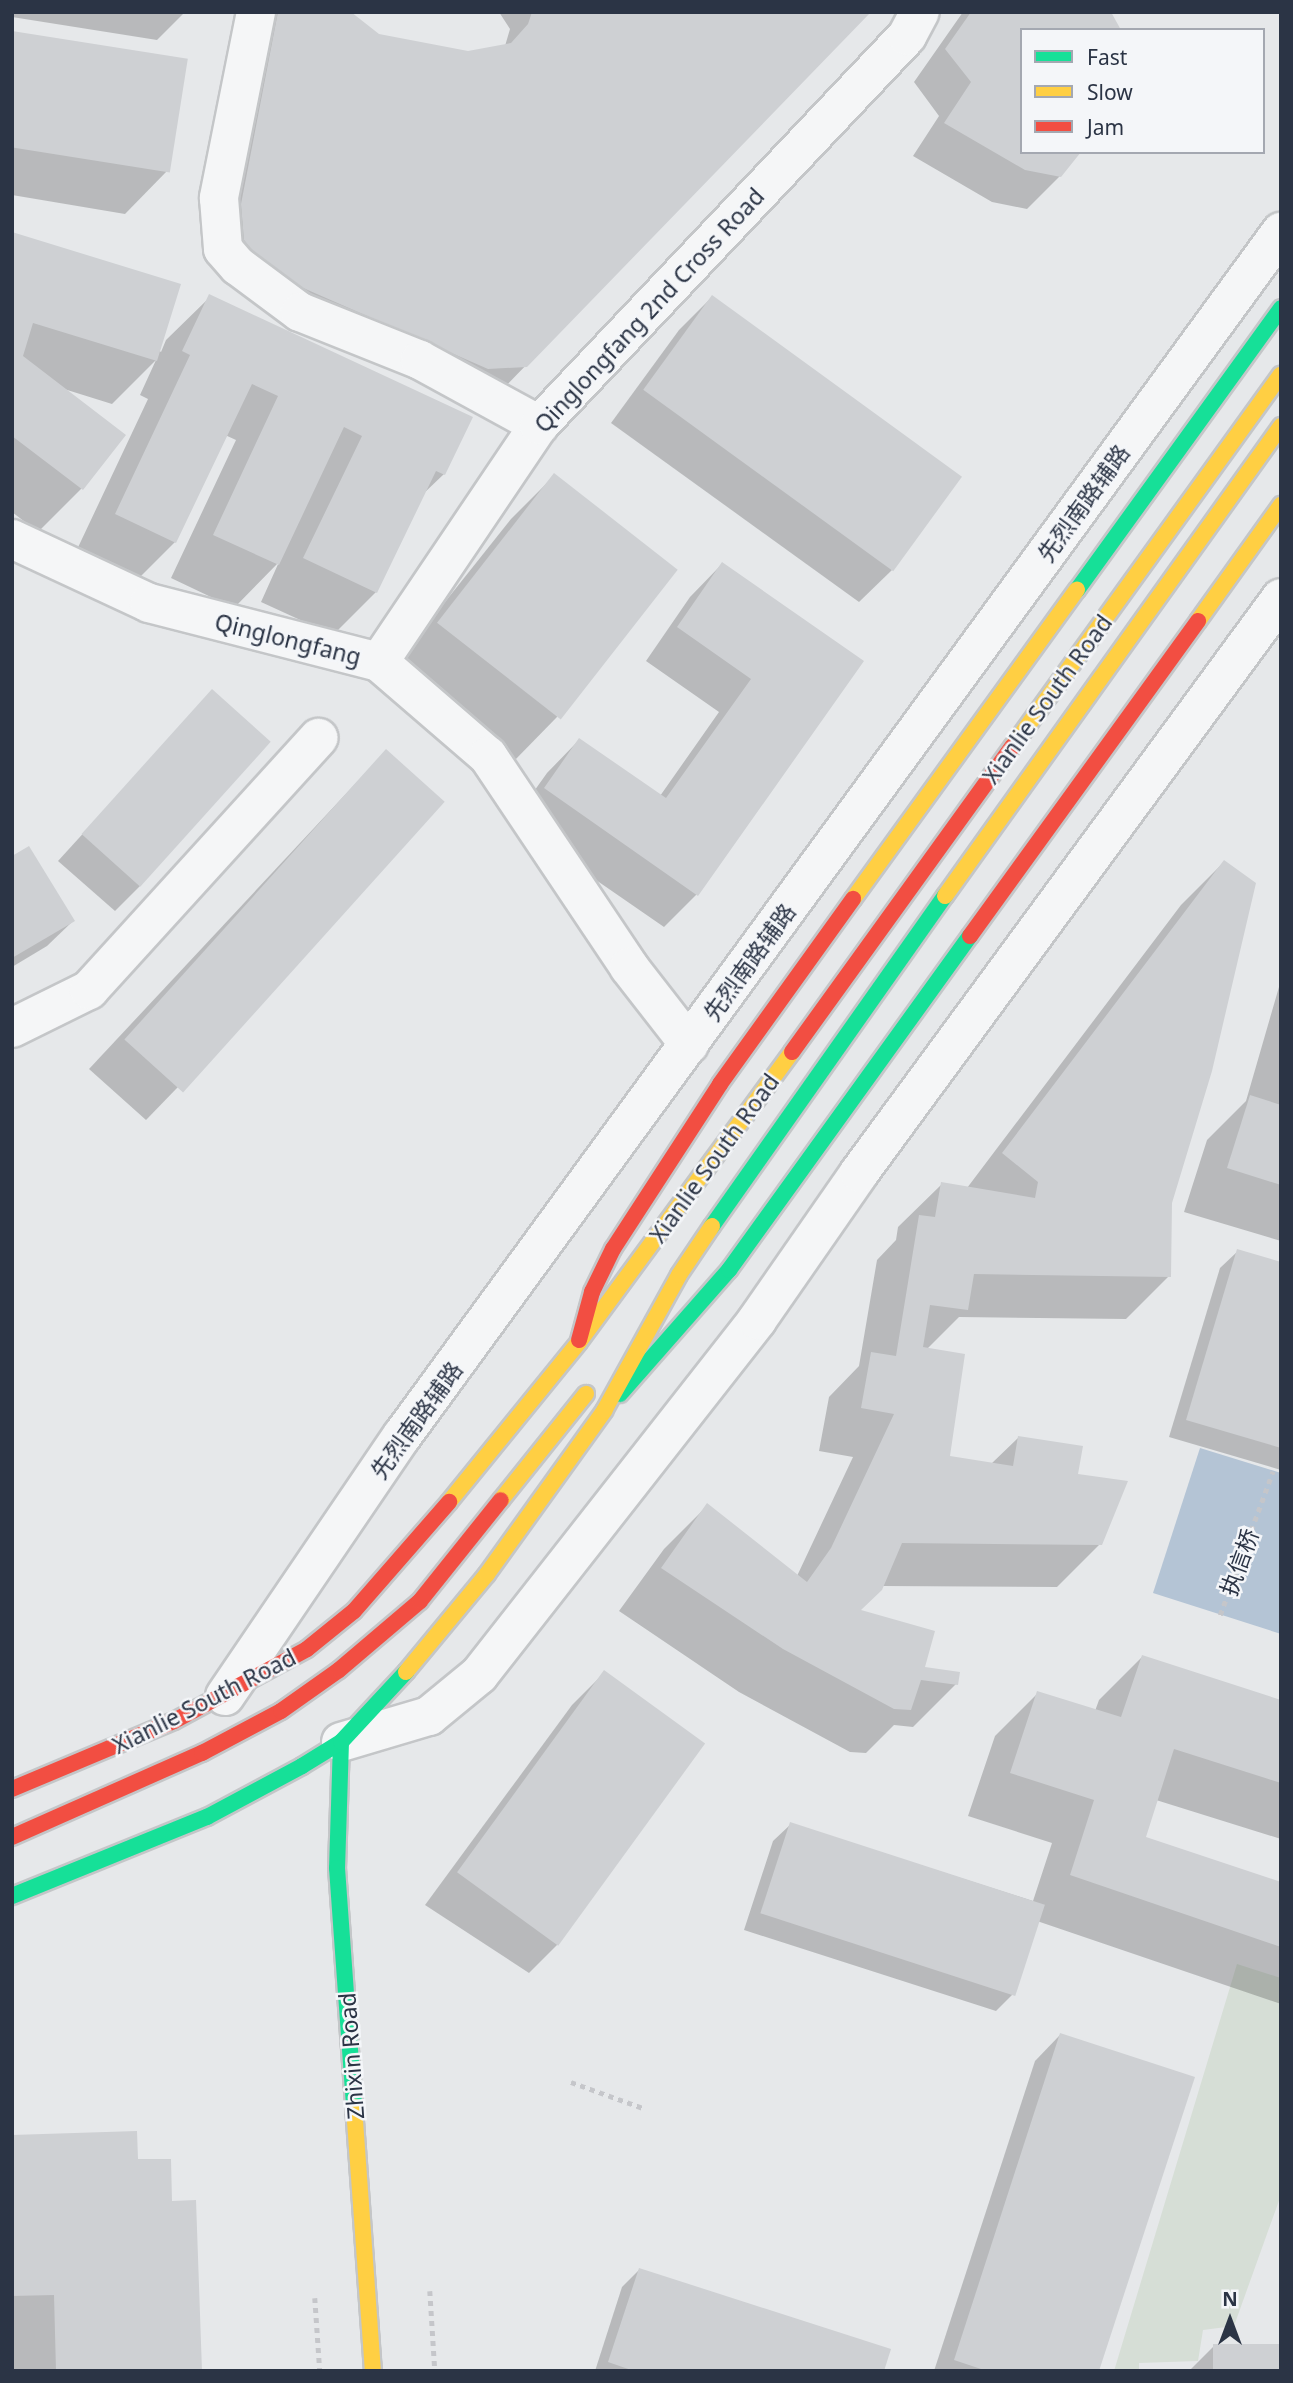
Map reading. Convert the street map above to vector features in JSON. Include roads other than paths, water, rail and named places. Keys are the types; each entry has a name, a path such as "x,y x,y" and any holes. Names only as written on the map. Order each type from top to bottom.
{"main road":[{"path":"579,1342 592,1292 646,1193 1281,308"},
{"name":"Xianlie South Road","path":"12,1789 225,1696 307,1649 354,1611 402,1560 579,1342 870,945 1281,374"},
{"name":"Xianlie South Road","path":"612,1360 679,1275 898,962 1281,426"},
{"path":"604,1411 682,1329 729,1270 1281,505"},
{"name":"Xianlie South Road","path":"12,1896 207,1817 341,1742 402,1677 487,1574 604,1411 679,1275"},
{"name":"Xianlie South Road","path":"12,1838 202,1753 281,1711 339,1670 420,1601 596,1382"},
{"name":"Zhixin Road","path":"341,1742 337,1868 373,2371"}],"street":[{"path":"256,12 219,198 223,249 238,266 300,312 420,360 539,425"},
{"name":"Qinglongfang 2nd Cross Road","path":"379,662 539,425 907,36 920,12"},
{"name":"先烈南路辅路","path":"225,1696 402,1436 1281,232"},
{"name":"Qinglongfang","path":"12,539 149,603 379,662 488,756 629,967 689,1044"},
{"path":"341,1742 429,1716 479,1675 757,1320 867,1162 1281,598"},
{"path":"12,1028 89,990 318,738"}],"water":[{"path":"1200,1448 1281,1473 1281,1634 1153,1593"}]}
